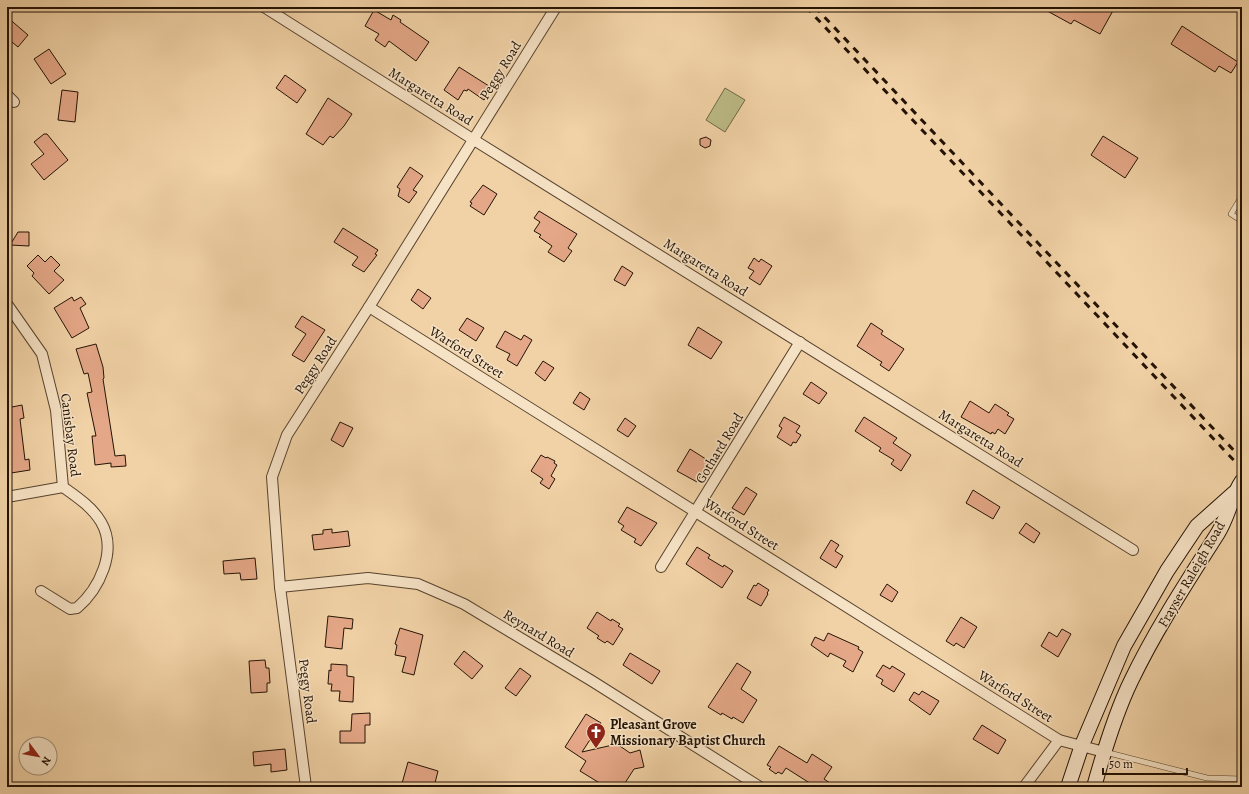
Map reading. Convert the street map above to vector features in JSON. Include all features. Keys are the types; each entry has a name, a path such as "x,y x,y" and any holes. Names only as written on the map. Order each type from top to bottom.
{"main road":[{"path":"1234,493 1242,481"},
{"name":"Frayser Raleigh Road","path":"1068,787 1082,745 1119,656 1167,571 1197,526 1234,493"},
{"name":"Frayser Raleigh Road","path":"1094,787 1104,752 1131,682 1157,631 1219,531 1234,493"}],"street":[{"name":"Margaretta Road","path":"264,7 474,140 1133,550"},
{"name":"Peggy Road","path":"306,787 280,587 272,477 287,435 474,140 556,7"},
{"name":"Canisbay Road","path":"7,304 42,354 56,410 63,487 92,511 102,524 106,539 107,555 103,571 98,583 84,603 77,608 70,609 41,591"},
{"name":"Warford Street","path":"369,307 1059,740 1104,752"},
{"name":"Gothard Road","path":"661,568 800,342"},
{"path":"7,497 63,487"},
{"name":"Reynard Road","path":"280,587 368,578 418,584 464,604 592,681 760,787"},
{"path":"1024,787 1059,740"}],"lane":[{"path":"1242,196 1231,214 1242,221"},
{"path":"1104,752 1207,778 1242,779"}],"shaded area":[{"path":"725,88 745,100 725,132 706,120"}],"building":[{"path":"1040,7 1115,7 1100,34 1074,20 1071,24"},
{"path":"374,10 391,20 393,15 401,20 400,22 429,42 416,61 389,41 385,47 375,40 379,34 365,26"},
{"path":"7,17 28,35 18,47 7,38"},
{"path":"1182,26 1238,62 1231,73 1219,66 1215,72 1171,44"},
{"path":"49,49 66,74 51,84 34,59"},
{"path":"459,67 492,88 484,100 468,89 467,91 464,90 458,100 444,90"},
{"path":"285,75 306,90 297,103 276,88"},
{"path":"62,90 78,92 75,122 58,120"},
{"path":"328,98 352,114 333,138 330,136 323,145 306,134"},
{"path":"44,134 47,134 68,160 44,180 31,164 44,154 34,142"},
{"path":"1103,136 1138,158 1125,178 1091,155"},
{"path":"706,137 711,140 710,146 705,148 700,145 700,139"},
{"path":"410,167 423,176 413,190 417,192 409,203 398,196 400,189 397,187"},
{"path":"483,185 497,194 484,215 470,206 472,203 470,202"},
{"path":"539,211 577,234 568,248 572,251 564,262 548,252 552,246 539,237 541,235 534,231 540,222 534,218"},
{"path":"343,228 378,250 375,254 377,255 364,272 352,265 358,257 334,242"},
{"path":"18,232 29,232 29,246 10,245"},
{"path":"38,255 45,262 51,256 60,265 54,271 64,280 49,294 32,276 34,273 27,266"},
{"path":"754,258 759,262 761,259 772,266 760,285 749,278 754,271 748,268"},
{"path":"622,266 633,273 625,286 614,280"},
{"path":"418,289 431,298 423,309 411,300"},
{"path":"72,297 74,301 81,297 86,304 80,308 89,328 72,338 54,308"},
{"path":"302,316 325,330 304,362 292,355 306,334 295,327"},
{"path":"467,318 484,328 476,341 459,330"},
{"path":"871,323 883,331 881,334 904,349 889,371 880,365 882,362 857,346"},
{"path":"698,327 722,342 711,359 688,345"},
{"path":"505,331 521,340 524,335 532,340 517,366 507,360 510,354 496,347"},
{"path":"96,344 103,367 103,379 115,456 125,455 126,466 111,467 111,463 95,465 92,436 96,436 87,393 92,392 88,373 84,374 76,349"},
{"path":"543,361 554,368 545,381 535,373"},
{"path":"811,382 827,393 819,404 803,394"},
{"path":"580,392 590,399 584,410 573,403"},
{"path":"970,401 989,413 995,404 1009,413 1007,415 1014,419 1005,434 998,429 995,434 992,432 991,434 961,417"},
{"path":"22,405 24,418 20,419 25,460 29,459 30,470 11,473 9,459 7,459 7,408"},
{"path":"784,417 800,426 796,432 801,435 796,443 793,442 791,446 777,437 782,428 779,426"},
{"path":"864,417 897,438 893,443 911,455 901,471 891,464 894,460 879,451 881,448 855,431"},
{"path":"625,418 636,426 628,437 617,430"},
{"path":"340,422 353,428 343,447 331,440"},
{"path":"690,449 709,461 697,482 677,471"},
{"path":"541,455 555,461 554,463 557,465 551,476 555,479 549,489 540,483 543,479 531,471"},
{"path":"746,487 757,494 744,515 732,508"},
{"path":"973,490 1000,507 993,519 966,503"},
{"path":"627,507 657,523 641,546 634,542 636,539 621,530 624,526 618,522"},
{"path":"1026,523 1040,533 1034,543 1019,533"},
{"path":"332,529 332,533 348,531 350,546 314,550 312,535 323,534 323,530"},
{"path":"831,540 839,545 835,551 843,556 836,568 820,558"},
{"path":"697,547 710,555 708,558 733,571 722,588 686,564"},
{"path":"255,558 257,579 241,580 240,573 224,574 223,561"},
{"path":"758,583 769,590 761,606 747,598 754,585 756,586"},
{"path":"887,584 898,592 892,602 880,595"},
{"path":"597,612 611,621 612,619 620,624 618,626 623,629 613,645 607,641 605,643 597,638 599,636 587,628"},
{"path":"328,616 353,619 352,629 344,628 342,649 325,647"},
{"path":"961,617 977,627 964,648 956,643 954,646 946,641"},
{"path":"400,628 423,635 414,675 402,672 406,657 395,655 397,645 395,644"},
{"path":"1062,629 1071,634 1058,657 1041,646 1049,632 1057,637"},
{"path":"828,633 859,647 858,649 863,652 853,672 843,666 846,661 830,653 828,657 811,645 815,637 824,641"},
{"path":"464,651 483,666 472,679 454,664"},
{"path":"630,653 660,671 652,684 623,665"},
{"path":"265,660 266,668 269,668 270,683 267,683 267,692 251,693 249,661"},
{"path":"737,663 751,672 741,689 757,700 743,723 722,713 721,715 708,707"},
{"path":"331,664 347,665 347,676 354,677 353,702 339,701 340,691 331,691 332,684 328,684"},
{"path":"883,665 890,669 892,666 905,674 894,692 881,684 883,680 876,676"},
{"path":"520,668 531,676 516,696 505,688"},
{"path":"922,691 939,701 930,715 909,700 914,692 919,695"},
{"path":"370,713 370,725 365,725 365,743 340,743 340,731 351,731 352,714"},
{"name":"Pleasant Grove Missionary Baptist Church","path":"586,714 601,723 582,752 617,744 630,753 640,750 644,767 634,769 625,783 606,787 580,771 586,761 565,747"},
{"path":"982,725 1006,740 998,754 973,739"},
{"path":"779,746 807,763 812,754 832,767 824,779 836,787 816,787 786,768 782,774 778,772 776,774 769,769 771,767 767,765"},
{"path":"285,749 287,770 271,772 271,764 254,766 253,752"},
{"path":"408,762 438,771 434,787 401,787"}],"railway":[{"path":"806,7 1242,469"},
{"path":"815,7 1242,459"}],"place":[{"name":"Pleasant Grove Missionary Baptist Church","path":"596,749"}]}
